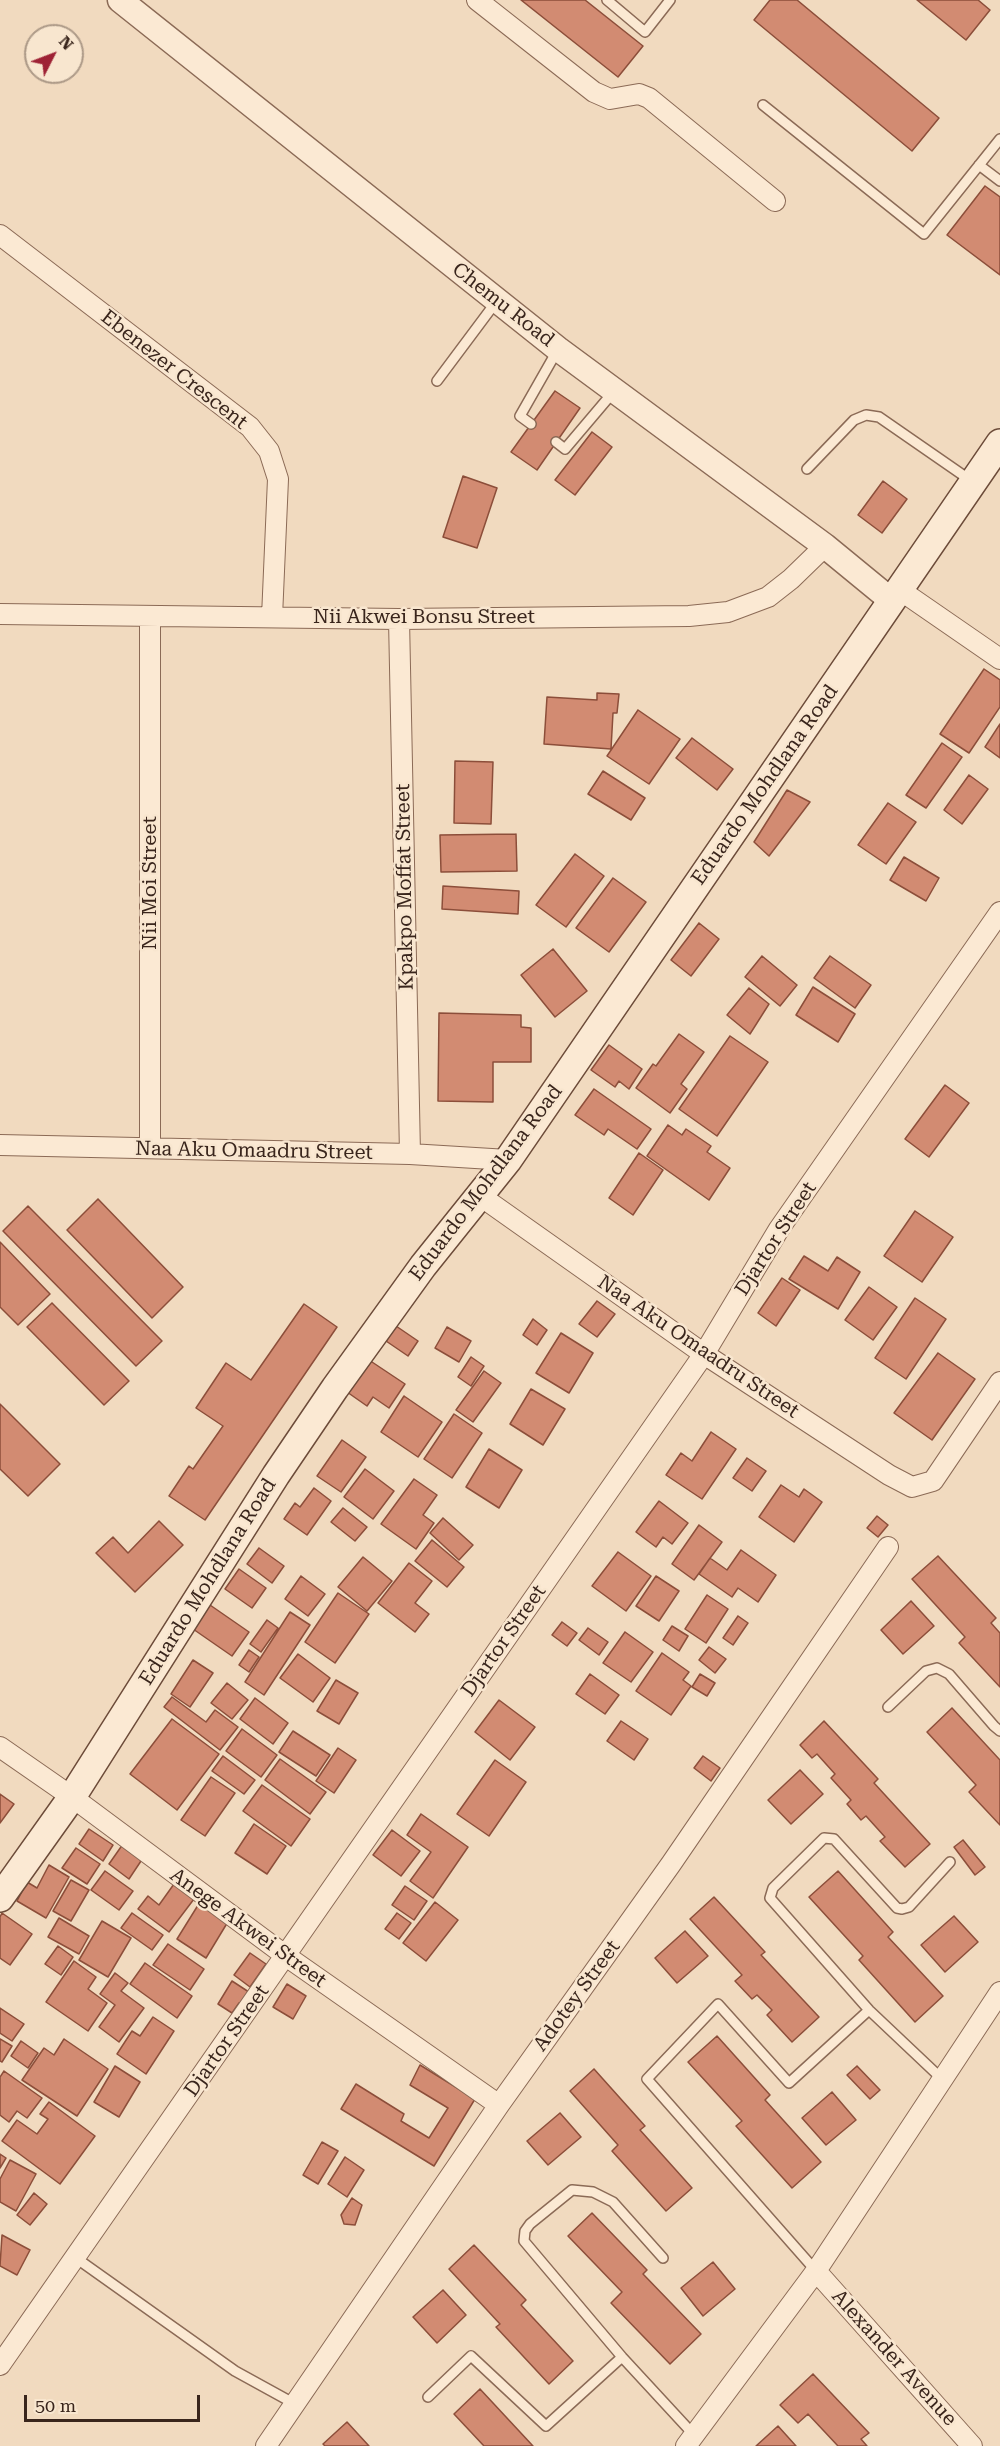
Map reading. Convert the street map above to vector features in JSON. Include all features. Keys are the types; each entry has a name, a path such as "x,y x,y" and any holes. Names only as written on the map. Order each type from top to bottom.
{"main road":[{"name":"Eduardo Mohdlana Road","path":"0,1898 72,1797 276,1475 335,1388 423,1266 508,1160 1000,444"}],"street":[{"name":"Chemu Road","path":"120,0 558,349 825,546 896,595"},
{"path":"477,0 594,92 610,99 639,94 649,98 775,201"},
{"name":"Ebenezer Crescent","path":"0,236 250,427 269,451 278,479 272,617"},
{"name":"Nii Akwei Bonsu Street","path":"0,614 399,619 688,616 728,612 768,597 791,579 825,546"},
{"path":"896,595 1000,659"},
{"name":"Nii Moi Street","path":"150,617 150,1149"},
{"name":"Kpakpo Moffat Street","path":"399,619 410,1154"},
{"name":"Djartor Street","path":"0,2365 704,1354 779,1230 1000,912"},
{"name":"Naa Aku Omaadru Street","path":"0,1145 410,1154 508,1160"},
{"name":"Naa Aku Omaadru Street","path":"479,1195 704,1354 889,1475 912,1487 923,1486 933,1481 1000,1382"},
{"name":"Adotey Street","path":"266,2446 499,2105 671,1864 888,1546"},
{"name":"Anege Akwei Street","path":"0,1747 72,1797 286,1956 499,2105"},
{"path":"690,2440 816,2271 1000,1992"},
{"name":"Alexander Avenue","path":"816,2271 972,2446"}],"lane":[{"path":"607,0 645,32 670,0"},
{"path":"763,105 924,234 1000,139"},
{"path":"979,165 1000,182"},
{"path":"437,381 498,300"},
{"path":"531,424 520,416 558,349"},
{"path":"556,442 565,449 615,390"},
{"path":"807,469 854,420 866,416 879,417 974,482"},
{"path":"888,1707 926,1671 937,1668 949,1674 1000,1731"},
{"path":"942,2079 869,2010 770,1898 770,1893 824,1838 829,1837 834,1839 897,1908 909,1907 950,1862"},
{"path":"816,2271 647,2079 718,2004 789,2084 869,2010"},
{"path":"663,2258 613,2202 593,2192 572,2190 530,2224 525,2231 524,2241 690,2440"},
{"path":"76,2258 235,2371 295,2404"},
{"path":"428,2397 471,2356 546,2426 622,2357"}],"building":[{"path":"521,0 585,0 643,46 618,77"},
{"path":"770,0 797,0 939,118 912,151 754,20"},
{"path":"917,0 978,0 990,10 966,40"},
{"path":"985,186 1000,197 1000,275 947,235"},
{"path":"555,391 580,408 537,470 511,452"},
{"path":"592,432 612,447 575,495 555,480"},
{"path":"463,476 497,488 477,548 443,537"},
{"path":"883,481 907,499 882,533 858,515"},
{"path":"984,669 1000,680 1000,707 969,753 940,734"},
{"path":"597,693 619,694 617,713 613,713 611,749 544,744 547,697 597,700"},
{"path":"638,710 680,739 649,784 607,756"},
{"path":"1000,724 1000,758 985,747"},
{"path":"692,738 733,769 717,790 676,758"},
{"path":"942,743 962,757 926,808 906,795"},
{"path":"455,761 493,762 491,824 454,823"},
{"path":"603,771 645,798 631,820 588,794"},
{"path":"969,775 988,789 962,824 944,810"},
{"path":"787,790 810,802 769,856 754,842"},
{"path":"888,803 916,822 886,864 858,845"},
{"path":"516,834 517,871 441,872 440,835"},
{"path":"575,854 604,876 566,927 536,905"},
{"path":"904,857 939,878 926,901 890,880"},
{"path":"613,878 646,902 609,952 576,928"},
{"path":"443,886 519,891 518,914 442,909"},
{"path":"699,923 719,939 691,976 671,960"},
{"path":"553,949 587,991 555,1017 521,975"},
{"path":"762,956 797,985 780,1006 745,977"},
{"path":"830,956 871,985 855,1008 814,978"},
{"path":"813,987 855,1014 838,1042 796,1015"},
{"path":"749,988 769,1004 750,1034 727,1015"},
{"path":"439,1013 521,1015 521,1027 531,1028 531,1062 493,1062 493,1102 438,1101"},
{"path":"679,1034 704,1052 681,1084 687,1089 670,1113 636,1088 653,1064 656,1066"},
{"path":"730,1036 768,1062 717,1136 679,1109"},
{"path":"609,1045 642,1069 629,1089 619,1081 615,1087 591,1070"},
{"path":"945,1085 969,1103 929,1157 905,1139"},
{"path":"594,1089 651,1129 637,1149 608,1129 604,1135 575,1115"},
{"path":"668,1125 682,1135 686,1129 711,1146 707,1152 730,1168 709,1200 647,1156"},
{"path":"639,1153 663,1170 633,1215 609,1198"},
{"path":"98,1199 183,1287 152,1318 67,1230"},
{"path":"28,1206 162,1341 136,1366 3,1231"},
{"path":"915,1211 953,1237 922,1282 884,1256"},
{"path":"0,1242 50,1294 18,1325 0,1307"},
{"path":"804,1256 828,1271 837,1257 860,1272 838,1309 789,1279"},
{"path":"782,1278 800,1290 776,1326 758,1313"},
{"path":"869,1287 897,1307 873,1340 845,1320"},
{"path":"915,1298 946,1319 906,1379 875,1358"},
{"path":"597,1301 615,1314 597,1337 579,1324"},
{"path":"52,1303 129,1381 104,1405 27,1327"},
{"path":"304,1304 337,1327 205,1520 169,1496 189,1466 193,1469 223,1426 196,1408 226,1363 251,1380"},
{"path":"533,1319 547,1330 537,1345 523,1335"},
{"path":"396,1326 418,1341 408,1356 386,1341"},
{"path":"447,1327 471,1341 459,1362 435,1348"},
{"path":"561,1333 593,1353 569,1393 536,1373"},
{"path":"938,1353 975,1379 932,1440 894,1413"},
{"path":"471,1357 484,1366 471,1386 458,1377"},
{"path":"369,1360 405,1384 389,1408 373,1397 367,1406 347,1392"},
{"path":"484,1371 501,1383 473,1422 456,1410"},
{"path":"531,1389 565,1409 543,1445 510,1424"},
{"path":"404,1396 442,1422 418,1457 381,1432"},
{"path":"0,1404 60,1464 28,1496 0,1469"},
{"path":"454,1414 482,1433 452,1478 424,1459"},
{"path":"711,1432 736,1449 702,1499 666,1475 681,1453 692,1461"},
{"path":"342,1440 366,1457 341,1492 317,1476"},
{"path":"489,1449 522,1470 499,1508 466,1487"},
{"path":"747,1458 766,1471 752,1491 733,1478"},
{"path":"365,1469 394,1491 373,1519 344,1497"},
{"path":"414,1479 437,1495 423,1515 434,1523 416,1549 381,1524"},
{"path":"781,1485 799,1497 804,1489 822,1502 794,1542 759,1517"},
{"path":"314,1488 331,1501 307,1535 284,1519 295,1503 300,1507"},
{"path":"659,1501 688,1523 672,1544 663,1537 656,1547 636,1532"},
{"path":"343,1508 367,1527 355,1541 331,1522"},
{"path":"877,1516 888,1525 878,1537 867,1528"},
{"path":"443,1518 473,1545 459,1560 430,1533"},
{"path":"159,1521 183,1545 135,1592 96,1553 113,1537 128,1553"},
{"path":"699,1525 722,1542 694,1580 672,1564"},
{"path":"432,1540 464,1567 447,1587 415,1561"},
{"path":"259,1548 284,1566 272,1583 247,1564"},
{"path":"741,1550 776,1575 758,1602 738,1588 732,1597 699,1574 710,1558 727,1570"},
{"path":"618,1552 651,1576 626,1611 592,1586"},
{"path":"938,1556 996,1618 991,1623 1000,1633 1000,1687 959,1643 965,1637 912,1579"},
{"path":"363,1557 392,1581 367,1611 338,1587"},
{"path":"409,1563 432,1581 415,1603 429,1614 415,1632 378,1603"},
{"path":"239,1569 266,1588 252,1608 225,1589"},
{"path":"301,1576 325,1594 308,1616 285,1599"},
{"path":"656,1576 679,1591 659,1621 636,1606"},
{"path":"338,1593 369,1614 335,1663 305,1642"},
{"path":"707,1595 728,1609 706,1643 685,1629"},
{"path":"911,1601 934,1626 903,1654 881,1630"},
{"path":"210,1605 249,1632 232,1656 193,1629"},
{"path":"290,1612 310,1625 264,1695 245,1682"},
{"path":"738,1616 748,1623 733,1645 723,1638"},
{"path":"267,1620 278,1628 261,1652 250,1644"},
{"path":"562,1622 577,1633 567,1646 552,1635"},
{"path":"672,1626 688,1636 679,1651 663,1640"},
{"path":"588,1628 608,1642 599,1655 579,1640"},
{"path":"625,1632 653,1652 631,1682 603,1663"},
{"path":"709,1647 726,1659 715,1673 699,1660"},
{"path":"249,1650 259,1657 249,1672 239,1665"},
{"path":"662,1653 689,1672 683,1680 691,1686 671,1715 636,1691"},
{"path":"298,1654 330,1678 313,1702 280,1678"},
{"path":"193,1660 213,1673 190,1707 171,1694"},
{"path":"590,1674 619,1695 605,1714 576,1694"},
{"path":"700,1674 715,1683 707,1696 692,1687"},
{"path":"336,1680 358,1693 339,1724 317,1711"},
{"path":"227,1683 248,1700 232,1719 211,1703"},
{"path":"172,1697 206,1722 215,1710 238,1727 220,1750 164,1707"},
{"path":"255,1698 288,1723 273,1744 240,1719"},
{"path":"499,1700 535,1727 510,1760 475,1732"},
{"path":"952,1708 1000,1760 1000,1825 969,1792 976,1785 927,1732"},
{"path":"172,1719 219,1754 177,1810 130,1774"},
{"path":"621,1721 648,1739 634,1760 607,1741"},
{"path":"824,1721 878,1779 874,1783 930,1844 905,1867 880,1841 885,1837 866,1816 861,1820 847,1804 851,1800 831,1778 835,1774 817,1754 812,1758 800,1745"},
{"path":"242,1729 277,1755 261,1777 226,1751"},
{"path":"293,1731 330,1755 316,1776 279,1752"},
{"path":"338,1748 356,1760 334,1793 316,1781"},
{"path":"223,1756 255,1780 244,1794 212,1771"},
{"path":"703,1756 720,1768 711,1781 694,1768"},
{"path":"280,1759 326,1792 310,1814 265,1780"},
{"path":"495,1760 526,1782 489,1836 457,1814"},
{"path":"800,1770 823,1794 791,1824 768,1800"},
{"path":"211,1777 235,1793 205,1836 181,1820"},
{"path":"262,1785 310,1819 291,1846 243,1811"},
{"path":"0,1794 14,1804 0,1823"},
{"path":"421,1814 468,1847 433,1898 410,1881 431,1852 407,1835"},
{"path":"254,1824 286,1846 267,1874 235,1853"},
{"path":"89,1829 113,1845 103,1861 79,1844"},
{"path":"392,1830 420,1851 401,1876 373,1855"},
{"path":"963,1840 985,1867 975,1875 954,1847"},
{"path":"123,1844 143,1858 129,1879 109,1864"},
{"path":"76,1848 100,1864 87,1884 62,1868"},
{"path":"49,1865 69,1877 46,1918 17,1901 27,1882 37,1888"},
{"path":"105,1871 133,1891 119,1910 91,1890"},
{"path":"838,1871 893,1932 888,1937 943,1996 915,2022 859,1960 863,1956 809,1897"},
{"path":"71,1880 89,1890 71,1921 53,1911"},
{"path":"174,1884 194,1899 169,1932 138,1909 148,1896 159,1905"},
{"path":"405,1886 427,1901 414,1920 392,1905"},
{"path":"714,1897 765,1952 761,1955 819,2017 792,2042 767,2015 772,2010 757,1995 752,1999 735,1981 742,1975 690,1919"},
{"path":"200,1902 229,1920 206,1958 177,1939"},
{"path":"435,1902 458,1920 426,1961 403,1943"},
{"path":"2,1913 32,1934 10,1965 0,1958 0,1917"},
{"path":"132,1913 163,1935 152,1950 121,1928"},
{"path":"397,1913 411,1923 399,1939 385,1929"},
{"path":"954,1916 978,1942 945,1972 921,1945"},
{"path":"59,1918 89,1936 79,1954 48,1937"},
{"path":"102,1921 131,1938 108,1977 79,1960"},
{"path":"685,1931 708,1956 677,1983 655,1958"},
{"path":"168,1944 204,1969 190,1990 153,1965"},
{"path":"58,1946 73,1957 61,1975 45,1964"},
{"path":"250,1953 266,1964 250,1987 234,1975"},
{"path":"74,1961 96,1977 88,1989 107,2003 88,2031 46,2002"},
{"path":"145,1963 192,1996 177,2018 130,1984"},
{"path":"115,1973 128,1983 121,1991 144,2008 119,2042 99,2027 115,2005 100,1994"},
{"path":"232,1981 255,1996 247,2008 239,2003 232,2013 218,2004"},
{"path":"287,1984 306,1996 293,2019 273,2007"},
{"path":"0,2008 24,2024 12,2041 0,2033"},
{"path":"153,2017 174,2031 146,2074 117,2054 132,2031 140,2036"},
{"path":"717,2036 770,2095 765,2100 821,2162 792,2188 736,2126 742,2121 688,2062"},
{"path":"0,2039 12,2046 2,2062 0,2061"},
{"path":"64,2039 108,2069 77,2116 22,2080 44,2048 54,2055"},
{"path":"21,2041 38,2053 28,2068 11,2056"},
{"path":"420,2065 475,2099 434,2166 341,2109 356,2084 404,2114 401,2121 429,2138 448,2108 410,2085"},
{"path":"115,2066 140,2082 119,2117 94,2102"},
{"path":"857,2066 880,2090 870,2099 847,2075"},
{"path":"594,2069 645,2126 640,2130 692,2188 666,2211 612,2151 618,2145 570,2091"},
{"path":"4,2071 42,2098 27,2118 17,2111 9,2122 0,2115 0,2077"},
{"path":"832,2092 856,2120 826,2145 802,2118"},
{"path":"49,2102 95,2136 60,2184 2,2141 17,2120 37,2134 48,2119 40,2114"},
{"path":"560,2113 581,2137 548,2165 527,2141"},
{"path":"322,2142 338,2151 318,2184 303,2175"},
{"path":"0,2154 6,2158 0,2168"},
{"path":"345,2157 364,2170 347,2197 328,2184"},
{"path":"10,2160 36,2174 16,2211 0,2202 0,2179"},
{"path":"34,2193 47,2204 30,2225 17,2215"},
{"path":"352,2198 362,2205 355,2225 344,2224 341,2215"},
{"path":"592,2213 647,2270 643,2274 701,2334 670,2364 611,2303 622,2292 568,2236"},
{"path":"2,2235 30,2250 17,2275 0,2266"},
{"path":"474,2245 526,2300 521,2305 573,2361 549,2384 496,2327 500,2324 449,2269"},
{"path":"713,2262 735,2289 703,2316 681,2288"},
{"path":"443,2290 466,2315 437,2343 413,2317"},
{"path":"813,2374 869,2433 861,2439 867,2446 838,2446 808,2414 798,2423 780,2405"},
{"path":"480,2389 533,2446 484,2446 454,2414"},
{"path":"347,2422 369,2446 325,2446 323,2444"},
{"path":"778,2426 796,2446 756,2446"}]}
